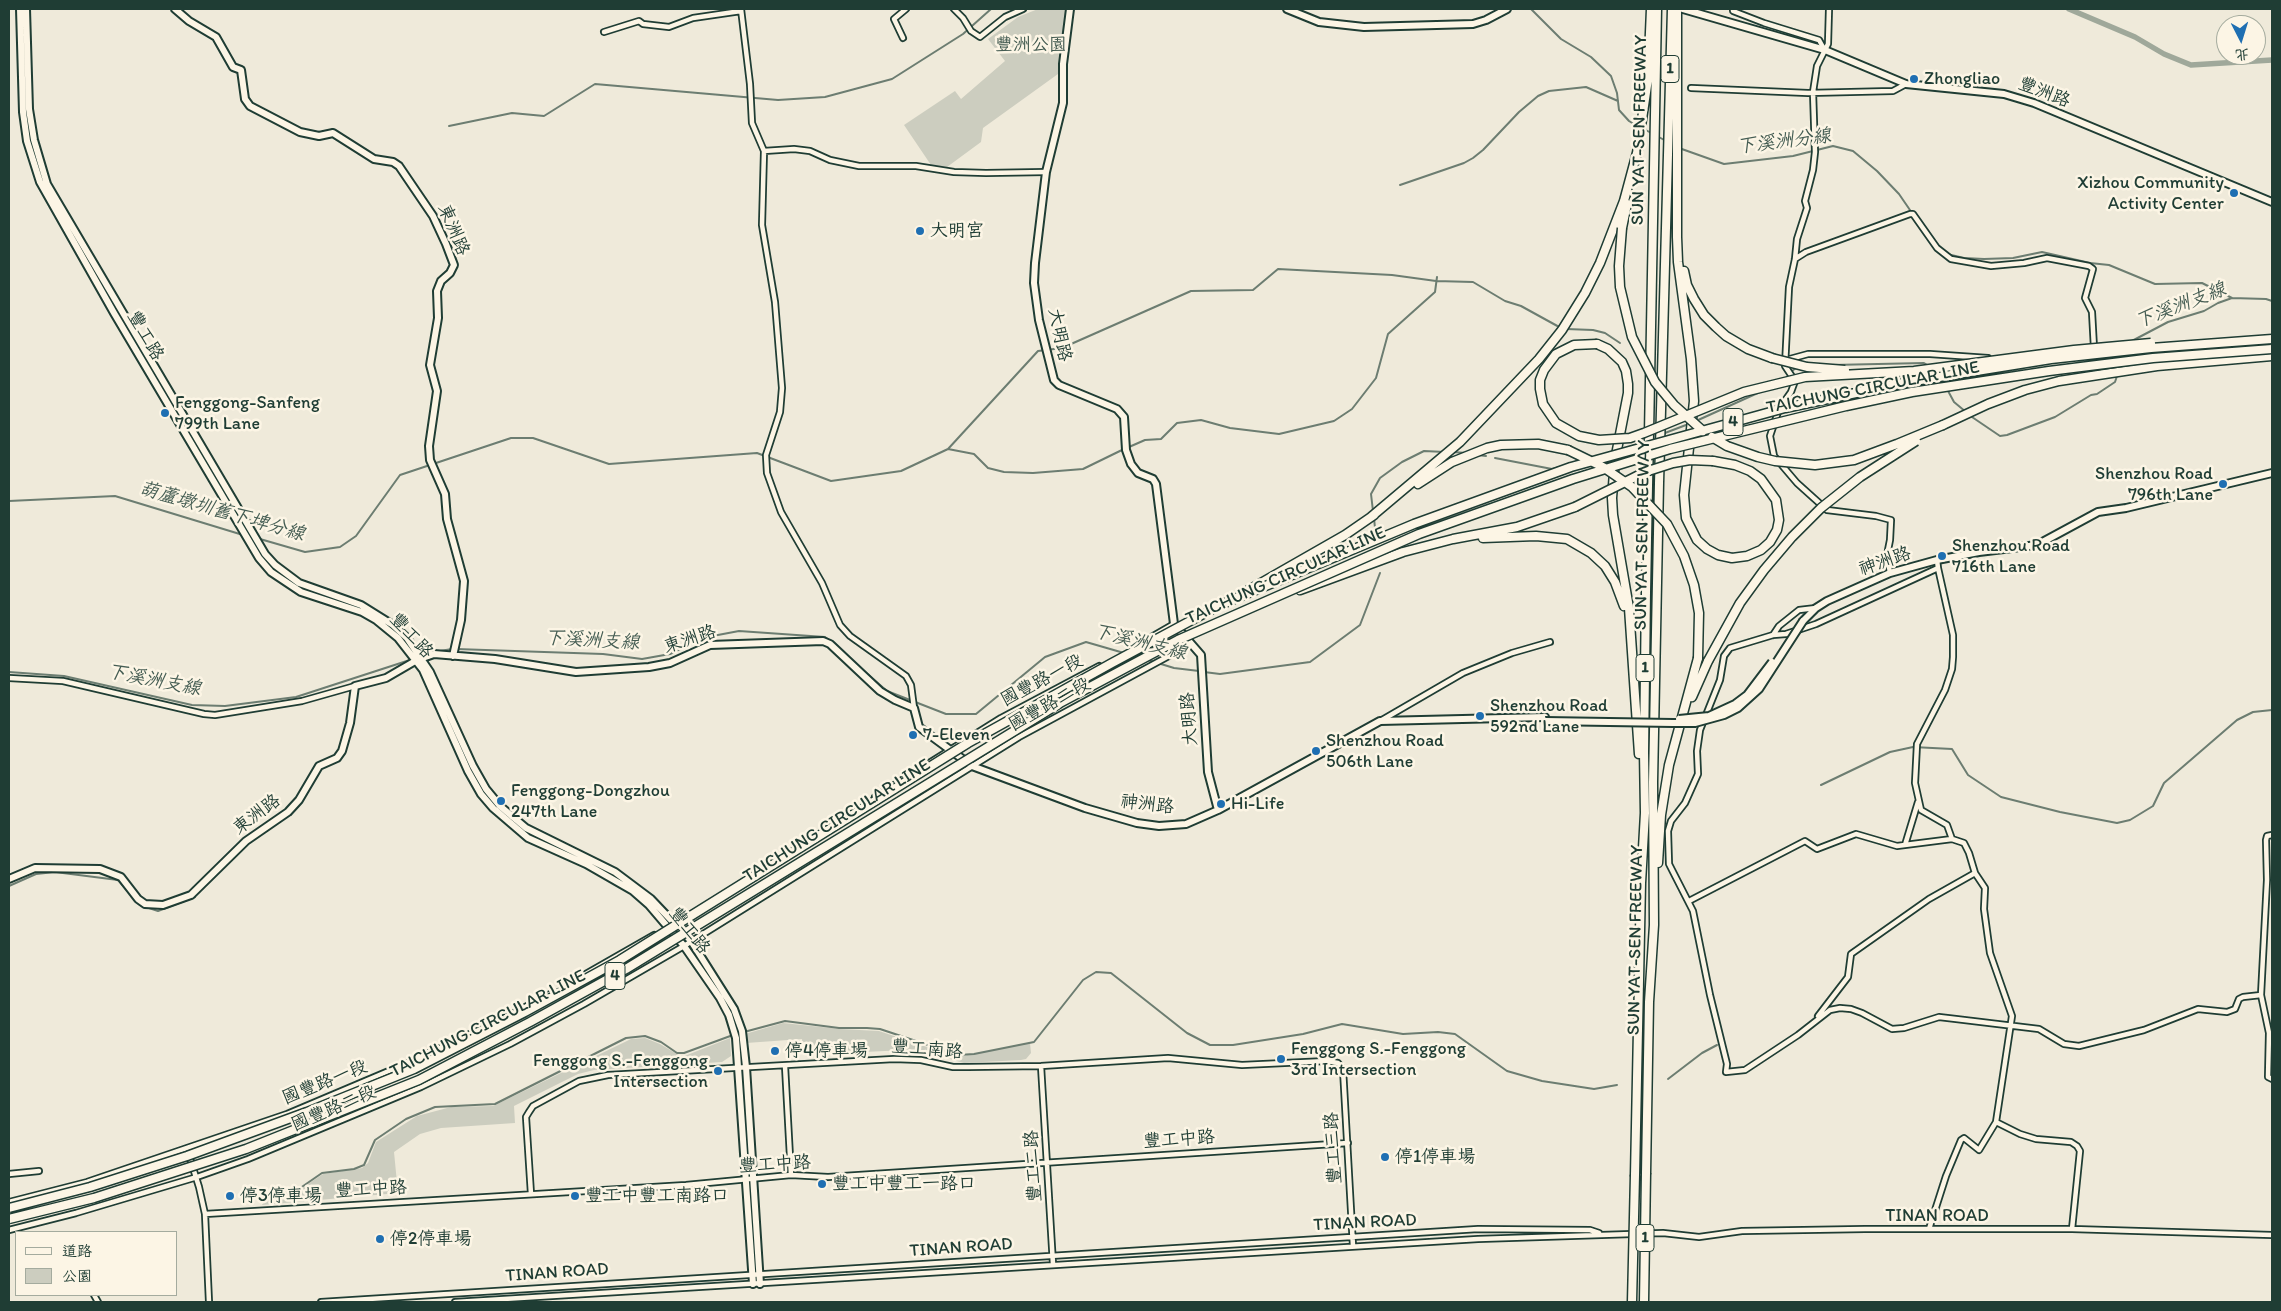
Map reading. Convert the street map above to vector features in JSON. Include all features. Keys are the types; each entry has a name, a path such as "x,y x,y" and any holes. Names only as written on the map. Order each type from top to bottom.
{"highway":[{"path":"1651,9 1648,79 1638,150 1626,200 1622,228 1619,266 1620,287 1625,315 1637,350 1655,382 1683,414 1709,436 1727,446 1758,458 1815,465 1854,460 1898,444 1998,400 2059,381 2157,366 2272,356"},
{"name":"SUN YAT-SEN FREEWAY","path":"1632,1302 1641,883 1645,813 1646,592 1658,9"},
{"name":"SUN YAT-SEN FREEWAY","path":"1644,1302 1649,1002 1654,925 1656,647 1668,156 1672,130 1672,9"},
{"path":"1233,616 1403,552 1544,520 1575,507 1645,472 1672,463 1690,460 1714,461 1735,465 1761,479 1776,500 1779,520 1770,542 1761,550 1748,556 1732,558 1718,555 1697,540 1686,518 1684,495 1694,401 1691,359 1678,262 1676,152 1672,130 1677,9"},
{"path":"1371,517 1460,442 1539,359 1562,330 1585,292 1614,231 1626,200"},
{"path":"1677,237 1687,285 1704,315 1726,336 1748,349 1772,358 1807,367 1885,372"},
{"path":"1645,813 1629,608 1613,515 1612,488 1615,460 1628,393 1626,371 1622,362 1608,349 1597,344 1574,345 1556,354 1544,370 1540,380 1543,404 1556,423 1580,436 1599,440 1630,438 1644,434 1726,398 1781,381 1805,377 1947,368 2074,350 2272,337"},
{"name":"TAICHUNG CIRCULAR LINE","path":"9,1208 90,1187 188,1156 299,1115 414,1069 525,1012 620,960 968,743 1220,605 1414,524 1571,467 1785,408 1908,382 2051,359 2272,337"},
{"name":"TAICHUNG CIRCULAR LINE","path":"9,1219 94,1198 246,1149 419,1080 626,969 1060,703 1178,640 1419,534 1573,479 1670,449 1846,406 1912,392 2049,371 2153,358 2272,349"},
{"path":"1676,738 1708,661 1740,603 1764,570 1792,537 1821,508 1860,477 1943,425"},
{"path":"1220,605 1345,536 1452,462 1487,448 1507,444 1538,444 1577,453 1603,467 1638,492 1667,524 1677,540 1690,571 1697,598 1700,630 1698,658 1676,738 1662,815 1654,925"},
{"path":"1403,552 1480,538 1536,536 1567,539 1591,553 1605,566 1624,602 1630,630"}],"street":[{"name":"豐工路","path":"20,9 23,112 28,141 40,182 252,547 271,572 284,582 301,592 362,612 376,620 398,638 419,659 468,771 481,794 493,808 528,838 586,864 633,891 684,946 720,998 739,1034 738,1068 749,1180 756,1284"},
{"name":"豐工路","path":"26,9 29,109 34,140 47,184 248,528 275,565 299,583 361,605 387,621 407,638 486,789 514,820 538,836 587,857 615,872 651,899 675,922 691,941 734,1009 746,1067 749,1180"},
{"name":"東洲路","path":"175,9 188,21 216,37 233,68 241,70 245,99 248,104 294,129 319,136 334,134 374,158 396,164 404,171 433,216 454,265 450,273 441,281 437,291 438,318 430,360 437,391 429,441 432,463 445,494 447,519 464,581 461,620 453,656"},
{"path":"903,38 894,19 906,9"},
{"path":"954,9 963,18 969,29 980,36 1005,16 1023,9"},
{"name":"大明路","path":"1070,9 1063,64 1063,104 1046,172 1034,283 1039,320 1052,374 1059,384 1112,406 1124,417 1126,450 1131,464 1138,473 1153,478 1156,484 1174,624 1200,655 1208,772 1218,810"},
{"path":"1287,9 1319,22 1364,27 1473,24 1486,20 1507,9"},
{"name":"豐洲路","path":"1683,9 1824,50 1906,84 2004,94 2034,103 2272,202"},
{"path":"1734,9 1733,11 1756,20 1819,40 1824,50"},
{"path":"1829,9 1828,44 1817,66 1813,92 1814,161 1805,201 1807,208 1797,239 1789,287 1785,366 1795,381 1791,392 1778,409 1770,436 1774,456 1797,483 1827,510 1876,516 1891,520 1887,554 1890,573"},
{"path":"604,32 639,20 643,24 669,27 693,18 741,10 750,84 752,123 764,151 762,224 775,302 782,388 780,412 765,459 771,489 781,512 822,583 840,626 850,636 906,676 911,685 914,708"},
{"path":"1691,88 1813,92 1893,91 1906,84"},
{"path":"764,151 794,149 810,151 830,160 859,166 916,166 954,172 978,173 1046,172"},
{"path":"1795,259 1806,252 1913,214 1937,248 1951,258 1991,266 2024,263 2046,258 2089,266 2093,269 2085,298 2092,312 2094,350"},
{"path":"1785,360 1808,354 1930,354 1998,358 2272,337"},
{"name":"神洲路","path":"914,708 918,727 972,766 1085,808 1137,823 1171,826 1186,824 1218,810 1380,721 1545,719 1673,724 1695,722 1724,715 1738,708 1759,690 1803,621 1816,608 1830,599 1890,573 1936,560 1979,552 2037,545 2098,512 2126,508 2272,473"},
{"path":"1936,560 1953,635 1954,652 1952,669 1945,690 1917,744 1915,776 1918,802 1921,810 1947,825 1952,839"},
{"path":"1938,568 1816,624 1786,634 1772,635 1727,650 1720,680 1700,730 1697,752 1698,774 1685,803 1671,821 1668,831 1669,864 1689,900 1727,1064 1726,1072 1745,1070 1798,1036 1830,1010 1840,1008 1857,1011 1892,1029 1904,1028 1939,1017 2039,1029 2064,1044 2079,1046 2144,1030 2198,1009 2227,1012 2235,1009 2243,997 2261,995"},
{"path":"1772,635 1779,626 1799,610 1816,608"},
{"name":"國豐路一段","path":"9,1202 87,1182 288,1114 410,1062 526,1007 668,927 1001,718 1174,624"},
{"name":"東洲路","path":"9,879 35,868 100,869 121,876 140,901 148,905 163,905 191,895 246,841 288,812 320,766 337,758 342,752 350,723 355,686 386,678 419,659 434,654 495,659 576,672 670,664 710,644 814,640 830,644 880,691 914,708"},
{"path":"1380,721 1463,673 1512,653 1550,642"},
{"name":"國豐路二段","path":"9,1230 76,1213 197,1177 297,1139 421,1087 528,1035 684,946 1019,737 1191,644"},
{"path":"9,678 63,680 215,715 302,701 355,686"},
{"path":"1905,845 1918,802"},
{"path":"1689,900 1805,841 1816,849 1856,834 1897,846 1952,839 1964,843 1985,888 1984,910 1990,953 2012,1016 1996,1122 1979,1150 1964,1138 1961,1140 1946,1176 1929,1229"},
{"path":"2272,836 2267,836 2266,840 2267,880 2261,995 2269,1034 2268,1077 2272,1078"},
{"path":"1816,1020 1848,977 1851,954 1929,899 1976,872"},
{"name":"豐工南路","path":"531,1194 526,1118 533,1106 579,1081 599,1076 910,1059 953,1067 1041,1066 1168,1058 1242,1065 1327,1061"},
{"name":"豐工三路","path":"1327,1061 1338,1063 1343,1069 1353,1246"},
{"path":"785,1066 791,1175"},
{"name":"豐工二路","path":"1041,1066 1053,1264"},
{"path":"1996,1122 2020,1134 2071,1142 2078,1146 2080,1152 2072,1229"},
{"name":"豐工中路","path":"204,1214 749,1180 791,1175 828,1177 1348,1143"},
{"path":"186,1149 197,1177 204,1214 210,1302"},
{"path":"9,1174 39,1172"},
{"name":"TINAN ROAD","path":"321,1302 1353,1237 1514,1229 1590,1230 1602,1234"},
{"name":"TINAN ROAD","path":"455,1302 1353,1246 1602,1234 1663,1233 1699,1237 1742,1231 2072,1229 2272,1235"}],"green space":[{"name":"豐洲公園","path":"1038,9 1068,9 1058,74 983,128 981,142 947,167 931,165 904,125 955,91 961,99 1005,61 988,39 1018,17"},
{"path":"783,1023 879,1031 957,1057 1030,1043 1031,1053 1026,1059 1021,1060 964,1063 921,1051 905,1050 804,1055 802,1039 746,1043 745,1034"},
{"path":"645,1038 660,1044 682,1057 730,1038 731,1056 722,1062 594,1070 578,1074 514,1106 515,1123 441,1128 420,1134 394,1152 398,1193 262,1205 267,1197 293,1194 323,1174 362,1168 368,1163 376,1142 417,1116 451,1107 493,1106 631,1039"}],"waterway":[{"path":"449,126 512,113 544,116 595,84 778,100 825,97 892,79 963,34 991,9"},
{"name":"下溪洲分線","path":"1531,9 1561,39 1591,57 1611,76 1617,93 1619,110 1629,121 1637,126"},
{"path":"2069,9 2135,37 2164,54 2191,65 2272,60"},
{"path":"1400,185 1464,163 1473,158 1519,112 1538,96 1549,91 1586,87 1618,101"},
{"name":"下溪洲分線","path":"1644,129 1653,134"},
{"name":"下溪洲分線","path":"1657,136 1666,141"},
{"name":"下溪洲分線","path":"1679,148 1724,164 1793,156 1833,146 1853,151 1877,171 1899,194 1912,213"},
{"name":"下溪洲分線","path":"1947,254 1964,258 1984,259 2013,258 2042,252 2090,263 2109,265 2155,284 2202,283 2232,298"},
{"path":"948,449 1038,351 1062,348 1191,291 1253,290 1278,269 1392,275 1436,281 1473,282 1505,301 1521,306 1561,328"},
{"name":"葫蘆墩圳舊下埤分線","path":"1129,447 1145,440 1161,439 1177,423 1201,420 1230,428 1279,434 1334,421 1352,409 1376,378 1388,334 1435,292 1437,277"},
{"name":"下溪洲支線","path":"2128,343 2168,322 2204,311 2232,298 2266,299 2272,301"},
{"path":"1566,329 1593,330 1605,333 1620,343"},
{"name":"下溪洲支線","path":"1832,365 1924,363 1929,366"},
{"name":"下溪洲支線","path":"1788,374 1796,368"},
{"name":"下溪洲支線","path":"1969,415 2000,436 2007,435 2055,417 2091,395 2097,394 2115,382 2118,373"},
{"name":"下溪洲支線","path":"1947,389 1954,402 1966,412"},
{"name":"下溪洲支線","path":"1696,421 1760,392"},
{"name":"下溪洲支線","path":"1665,433 1686,425"},
{"name":"葫蘆墩圳舊下埤分線","path":"260,539 305,552 340,547 356,536 400,475 511,438 533,438 609,464 757,453 831,481 901,471 948,449 974,454 988,468 1004,472 1033,473 1083,469 1124,449"},
{"name":"下溪洲支線","path":"1623,449 1644,442"},
{"name":"下溪洲支線","path":"1373,511 1371,494 1380,478 1402,462 1424,451 1445,452"},
{"name":"下溪洲支線","path":"1452,452 1467,453"},
{"name":"下溪洲支線","path":"1477,455 1486,456"},
{"name":"下溪洲支線","path":"1495,458 1552,469 1563,466"},
{"name":"葫蘆墩圳舊下埤分線","path":"9,501 115,496 243,535"},
{"name":"下溪洲支線","path":"1374,518 1376,538"},
{"name":"下溪洲支線","path":"1204,672 1220,674 1310,662 1360,625 1380,573"},
{"name":"下溪洲支線","path":"456,649 603,654 642,659 670,654 702,638 739,631 825,637 830,641"},
{"name":"下溪洲支線","path":"850,659 887,691 946,714 976,714 1045,657 1086,642 1124,653"},
{"name":"下溪洲支線","path":"434,652 452,649"},
{"name":"下溪洲支線","path":"9,672 64,676 192,705 225,706 296,697 413,659"},
{"name":"下溪洲支線","path":"1148,660 1174,668 1199,671"},
{"path":"1821,785 1890,752 1913,747 1952,749 1968,775 2001,797 2060,812 2117,823 2130,820 2153,806 2164,783 2237,720 2253,712 2272,710"},
{"path":"9,886 36,874 55,872 118,880 131,895"},
{"path":"136,901 140,905 158,911 195,897"},
{"path":"744,1032 785,1021 839,1028 880,1029 958,1055 974,1054 1034,1042 1083,980 1096,972 1111,973 1187,1033 1210,1045 1233,1045 1303,1034 1342,1024 1403,1034 1438,1032 1455,1034 1507,1071 1542,1081 1594,1089 1617,1085"},
{"path":"285,1194 293,1193 322,1173 354,1169 364,1165 375,1140 406,1119 435,1107 495,1104 626,1038 645,1036 661,1042 677,1053 684,1053 733,1035"},
{"path":"1668,1079 1702,1053 1717,1045"}],"place":[{"name":"Zhongliao","path":"1914,79"},
{"name":"Xizhou Community Activity Center","path":"2234,193"},
{"name":"大明宮","path":"920,231"},
{"name":"Fenggong-Sanfeng 799th Lane","path":"165,413"},
{"name":"Shenzhou Road 796th Lane","path":"2223,484"},
{"name":"Shenzhou Road 716th Lane","path":"1942,556"},
{"name":"Shenzhou Road 592nd Lane","path":"1480,716"},
{"name":"7-Eleven","path":"913,735"},
{"name":"Shenzhou Road 506th Lane","path":"1316,751"},
{"name":"Fenggong-Dongzhou 247th Lane","path":"501,801"},
{"name":"Hi-Life","path":"1221,804"},
{"name":"停4停車場","path":"775,1051"},
{"name":"Fenggong S.-Fenggong 3rd Intersection","path":"1281,1059"},
{"name":"Fenggong S.-Fenggong Intersection","path":"718,1071"},
{"name":"停1停車場","path":"1385,1157"},
{"name":"豐工中豐工一路口","path":"822,1184"},
{"name":"停3停車場","path":"230,1196"},
{"name":"豐工中豐工南路口","path":"575,1196"},
{"name":"停2停車場","path":"380,1239"}]}
